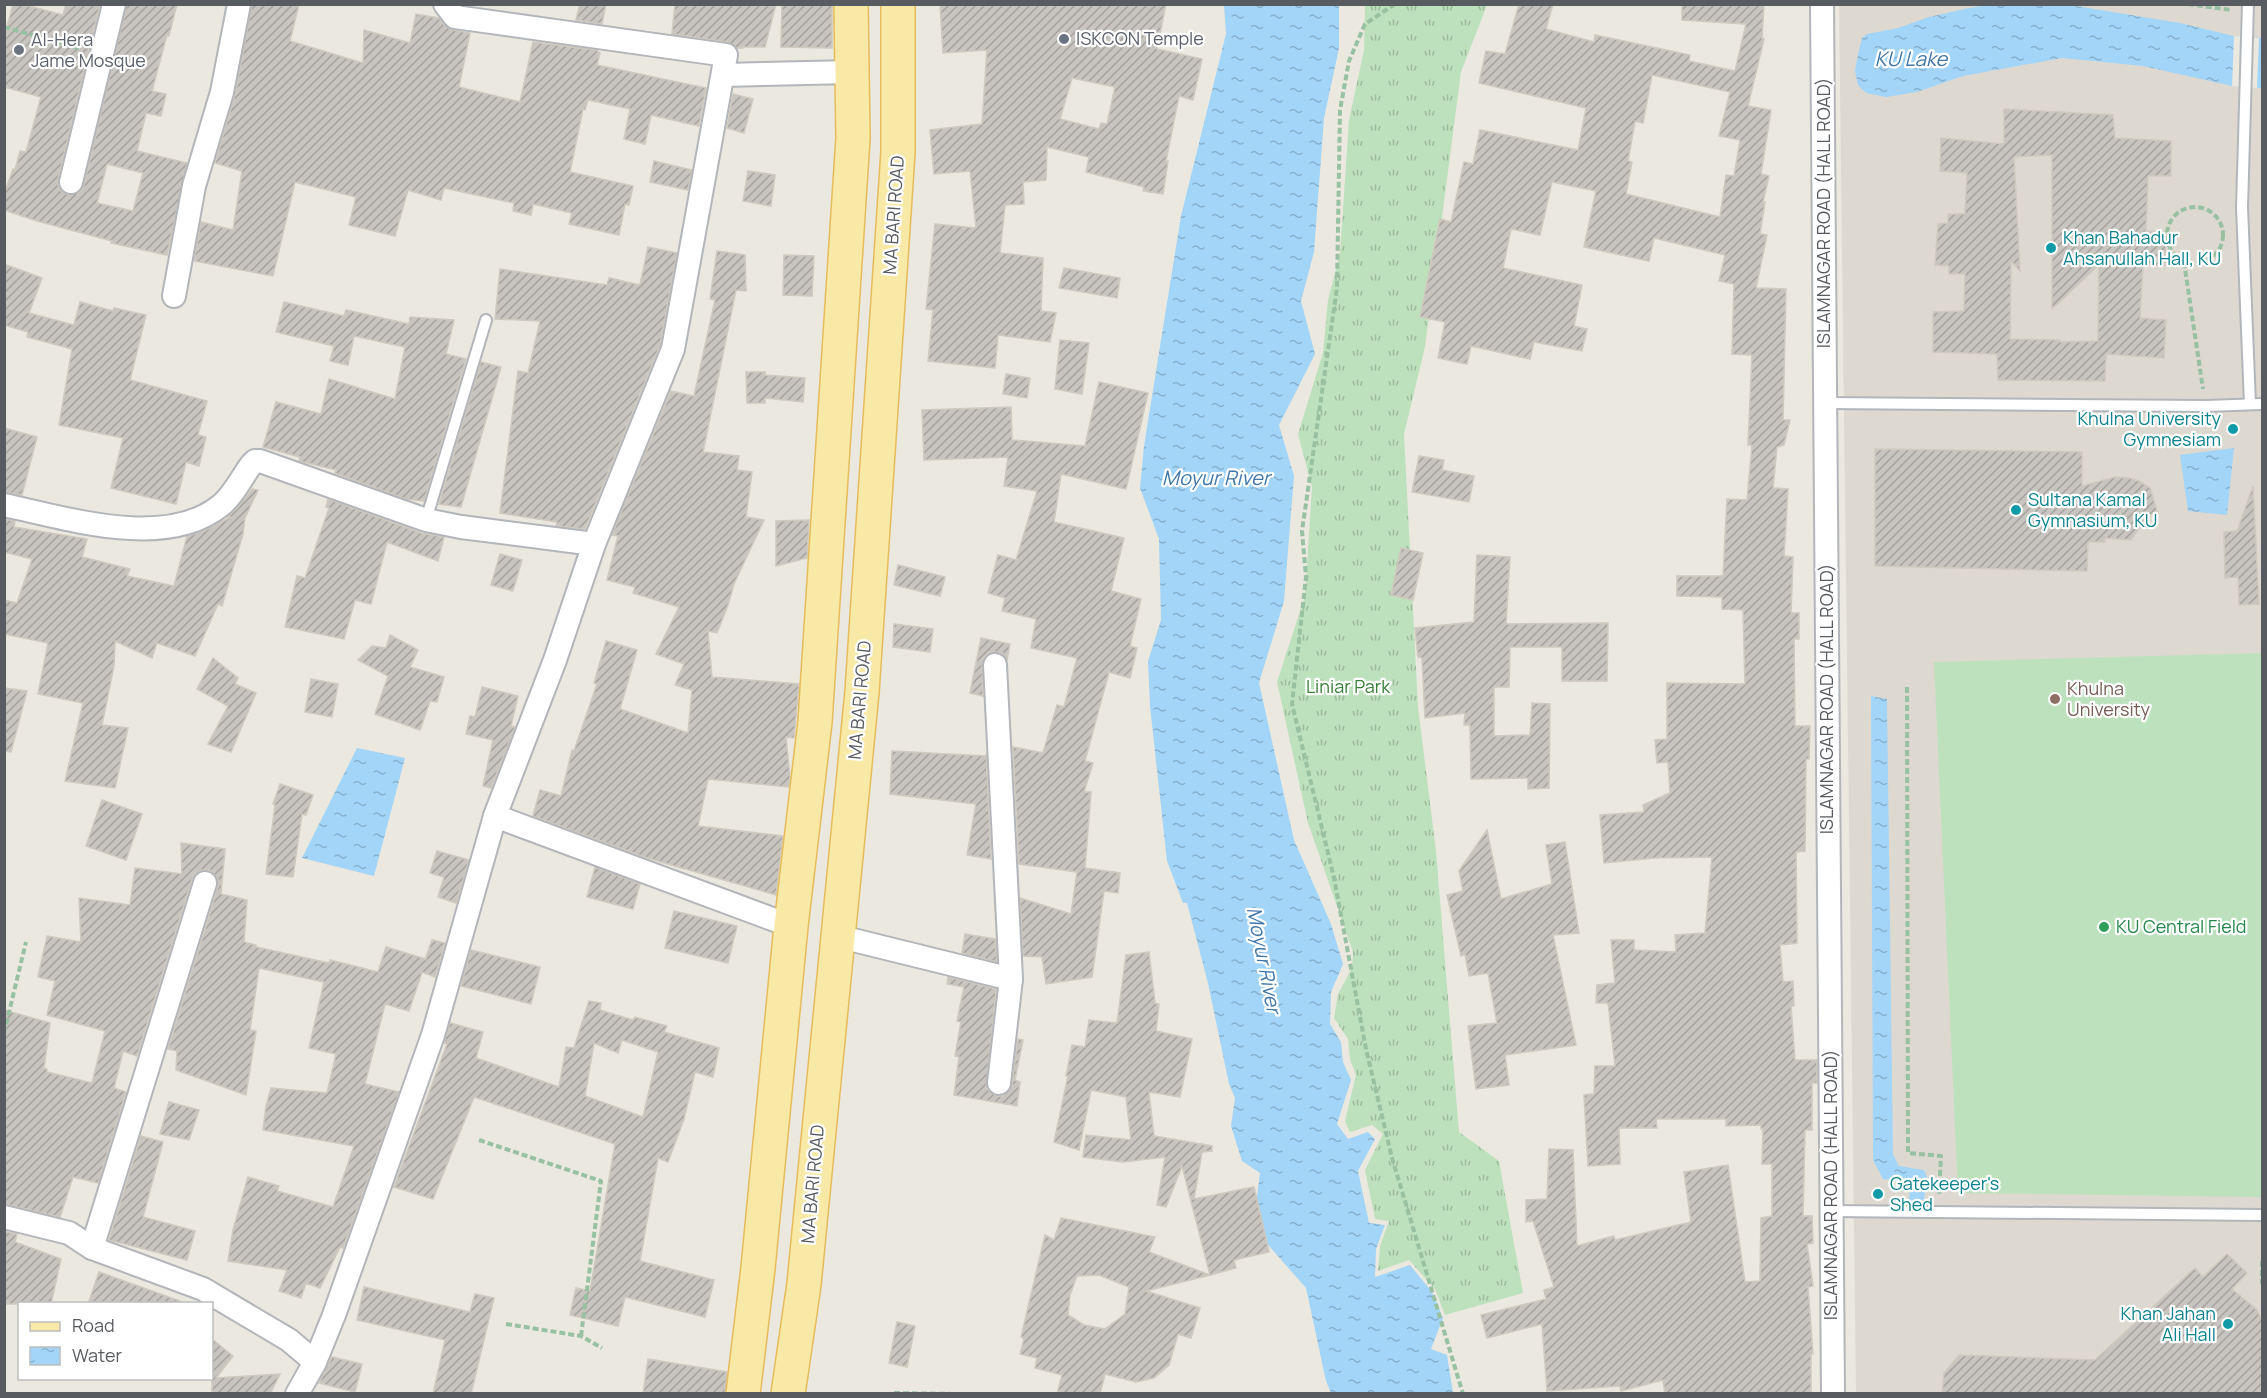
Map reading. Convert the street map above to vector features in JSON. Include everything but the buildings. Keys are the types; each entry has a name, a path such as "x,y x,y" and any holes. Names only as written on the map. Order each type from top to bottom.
{"main road":[{"path":"742,1394 771,1149 791,926 815,722 853,138 851,4"},
{"name":"MA BARI ROAD","path":"788,1394 804,1284 862,692 898,152 898,4"}],"street":[{"path":"71,182 114,4"},
{"path":"174,296 194,186 222,92 239,4"},
{"path":"297,1394 315,1362 434,1035 495,816 555,660 594,544 674,349 726,55 455,17 445,4"},
{"name":"ISLAMNAGAR ROAD (HALL ROAD)","path":"1822,4 1833,1394"},
{"path":"723,75 852,72"},
{"path":"4,505 116,528 174,525 200,518 222,505 251,465 255,461 260,461 426,520 460,527 594,544"},
{"path":"995,665 1011,979 999,1083"},
{"path":"495,816 791,926"},
{"path":"92,1248 205,883"},
{"path":"837,936 1011,979"},
{"path":"4,1217 69,1233 92,1248 204,1289 290,1340 315,1362"}],"lane":[{"path":"2247,8 2242,207 2250,404"},
{"path":"426,520 486,320"},
{"path":"1825,403 2206,406 2262,404"},
{"path":"1831,1211 2262,1215"}],"path":[{"path":"1395,4 1365,24 1349,61 1340,110 1337,288 1302,531 1306,577 1292,704 1334,878 1366,1048 1392,1158 1463,1394"},
{"path":"2188,4 2247,8"},
{"path":"4,27 103,55"},
{"path":"2184,262 2204,262 2220,250 2223,230 2214,213 2195,206 2176,212 2166,229 2169,249 2184,262 2206,406"},
{"path":"1907,687 1908,1153 1941,1156 1938,1212"},
{"path":"4,1033 26,942"},
{"path":"479,1140 601,1180 581,1336"},
{"path":"2262,1261 2262,1284"},
{"path":"506,1324 581,1336 602,1348"},
{"path":"894,1393 956,1394"}],"shaded area":[{"name":"Khulna University","path":"1839,5 2262,5 2262,1393 1856,1393"}],"green space":[{"name":"Liniar Park","path":"1365,5 1487,5 1461,72 1425,347 1404,434 1418,707 1436,851 1459,1132 1499,1161 1523,1293 1445,1315 1435,1289 1409,1260 1378,1271 1380,1246 1389,1221 1375,1219 1365,1170 1383,1134 1372,1125 1350,1132 1345,1121 1356,1075 1350,1059 1348,1039 1334,1018 1338,994 1352,968 1353,952 1308,823 1277,682 1305,596 1312,487 1298,434 1323,353 1328,300 1340,254 1349,120 1364,50"},
{"name":"KU Central Field","path":"2262,653 2262,1197 1958,1193 1934,662"}],"water":[{"name":"Moyur River","path":"1224,5 1339,5 1339,48 1324,118 1314,252 1301,301 1315,354 1279,425 1294,476 1284,601 1259,683 1294,840 1331,924 1343,964 1331,992 1330,1024 1341,1042 1343,1062 1351,1080 1337,1124 1348,1139 1368,1132 1375,1139 1358,1171 1369,1223 1385,1225 1376,1249 1375,1277 1410,1265 1432,1292 1443,1318 1431,1349 1447,1355 1453,1393 1331,1393 1326,1381 1306,1288 1262,1238 1256,1204 1260,1173 1242,1161 1231,1126 1235,1098 1229,1084 1208,983 1187,903 1183,903 1167,861 1150,706 1148,661 1161,620 1159,539 1140,488 1144,446 1181,216 1226,34"},
{"name":"KU Lake","path":"1989,5 2070,5 2180,23 2234,36 2262,38 2262,88 2232,86 2143,66 2062,58 1963,76 1917,92 1886,97 1866,93 1858,85 1855,71 1858,54 1862,38 1867,34 1898,28 1929,17"},
{"path":"2234,448 2227,515 2188,511 2180,455"},
{"path":"1871,696 1887,699 1893,1154 1899,1166 1924,1170 1927,1177 1924,1200 1909,1201 1910,1183 1883,1179 1873,1160"},
{"path":"357,748 405,758 374,876 302,858"}],"pier":[{"path":"2234,36 2259,38 2257,88 2232,86"}],"place":[{"name":"ISKCON Temple","path":"1064,39"},
{"name":"Al-Hera Jame Mosque","path":"19,50"},
{"name":"Khan Bahadur Ahsanullah Hall, KU","path":"2051,248"},
{"name":"Khulna University Gymnesiam","path":"2233,429"},
{"name":"Sultana Kamal Gymnasium, KU","path":"2016,510"},
{"name":"Khulna University","path":"2055,699"},
{"name":"KU Central Field","path":"2104,927"},
{"name":"Gatekeeper's Shed","path":"1878,1194"},
{"name":"Khan Jahan Ali Hall","path":"2228,1324"}]}
